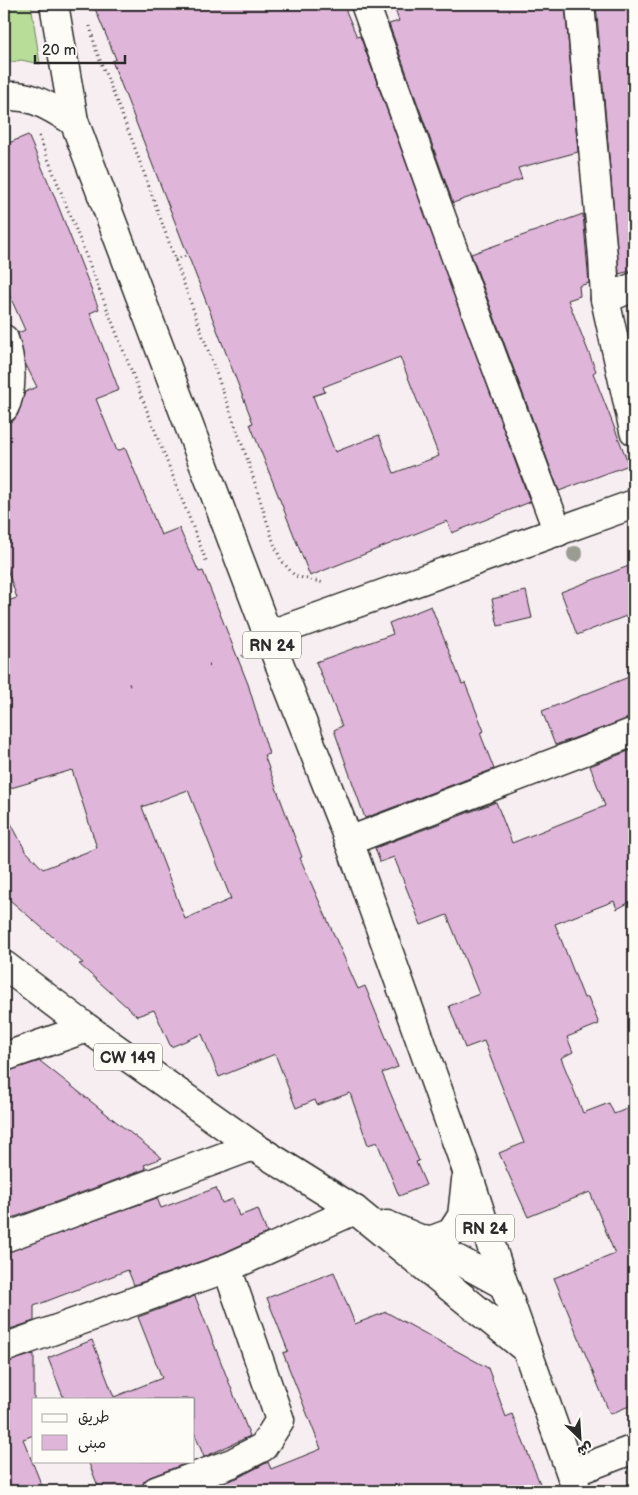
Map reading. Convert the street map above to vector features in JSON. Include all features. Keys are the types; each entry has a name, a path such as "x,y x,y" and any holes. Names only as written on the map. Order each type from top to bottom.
{"main road":[{"name":"RN 24","path":"54,4 74,120 268,635 349,841 467,1171 504,1285 574,1482"},
{"path":"365,4 468,291 558,532"},
{"path":"580,4 603,258 604,299 634,432"},
{"path":"4,97 30,98 74,120"},
{"path":"604,299 634,287"},
{"path":"4,339 8,351 10,369 4,408"},
{"path":"268,635 634,504"},
{"path":"349,841 634,732"},
{"name":"CW 149","path":"4,965 87,1028 253,1146 355,1210 527,1350"},
{"path":"4,1057 87,1028"},
{"path":"4,1238 253,1146"},
{"path":"420,1239 432,1240 450,1233 462,1216 467,1171"},
{"path":"4,1348 227,1268 355,1210 420,1239 504,1285"},
{"path":"156,1491 232,1464 263,1447 280,1420 227,1268"},
{"path":"574,1482 634,1449"}],"path":[{"path":"89,22 96,50 111,84 176,260 281,560 295,576 310,581 331,583"},
{"path":"35,129 42,140 208,565"},
{"path":"176,260 188,256"},
{"path":"240,647 240,657"}],"green space":[{"path":"4,4 31,4 40,64 21,60 4,64"}],"building":[{"path":"93,4 343,4 357,37 360,36 530,502 452,533 447,521 310,576 250,424 253,423 112,61 116,59","holes":["400,357 439,456 394,473 379,435 335,452 313,396 325,392 323,387"]},
{"path":"393,4 565,4 578,152 518,168 522,179 453,203 389,24 399,21"},
{"path":"596,4 634,4 634,270 619,274"},
{"path":"28,135 53,193 99,309 90,313 119,390 96,399 117,451 125,448 161,535 179,528 199,572 203,571 248,684 269,754 264,755 302,857 300,858 358,989 365,986 398,1067 382,1073 419,1161 416,1162 426,1185 399,1196 377,1142 368,1145 350,1093 317,1105 315,1100 296,1108 275,1054 219,1077 202,1034 171,1047 154,1010 137,1016 79,964 83,963 4,895 4,810 25,850 43,869 97,848 72,770 4,790 4,602 17,598 4,560 4,423 13,421 18,414 25,392 37,387 25,363 18,333 25,330 4,283 4,145","holes":["188,790 231,899 185,919 142,807"]},
{"path":"583,214 589,283 579,286 580,296 568,300 596,371 593,373 629,465 559,491 471,254"},
{"path":"634,564 634,613 577,635 561,592"},
{"path":"526,591 532,618 498,626 492,599"},
{"path":"431,606 462,684 465,683 484,731 480,733 494,769 365,818 334,730 342,726 316,662 393,634 389,623"},
{"path":"634,675 634,717 555,745 542,711"},
{"path":"634,749 634,900 617,909 614,901 555,924 584,998 588,997 599,1024 567,1037 573,1052 561,1058 583,1113 609,1103 614,1114 634,1106 634,1404 610,1414 554,1278 615,1254 590,1192 528,1217 499,1153 524,1143 484,1041 465,1048 449,1006 479,994 447,915 421,925 394,857 380,862 375,848 496,802 512,843 605,806 590,766"},
{"path":"40,1061 162,1158 144,1165 146,1169 4,1221 4,1072"},
{"path":"216,1188 222,1203 233,1199 239,1216 258,1209 267,1233 221,1254 134,1285 128,1270 34,1306 34,1321 4,1331 4,1253 157,1198 161,1208"},
{"path":"334,1272 355,1324 386,1312 488,1368 506,1417 512,1414 543,1491 201,1491 237,1478 268,1462 271,1469 321,1449 283,1353 288,1351 267,1298"},
{"path":"195,1296 250,1436 204,1457 195,1434 195,1398 64,1398 48,1358 92,1340 114,1397 162,1378 138,1317"},
{"path":"34,1354 32,1436 23,1439 44,1491 4,1491 4,1363"},
{"path":"88,1462 189,1462 150,1477 144,1481 141,1491 100,1491"}]}
